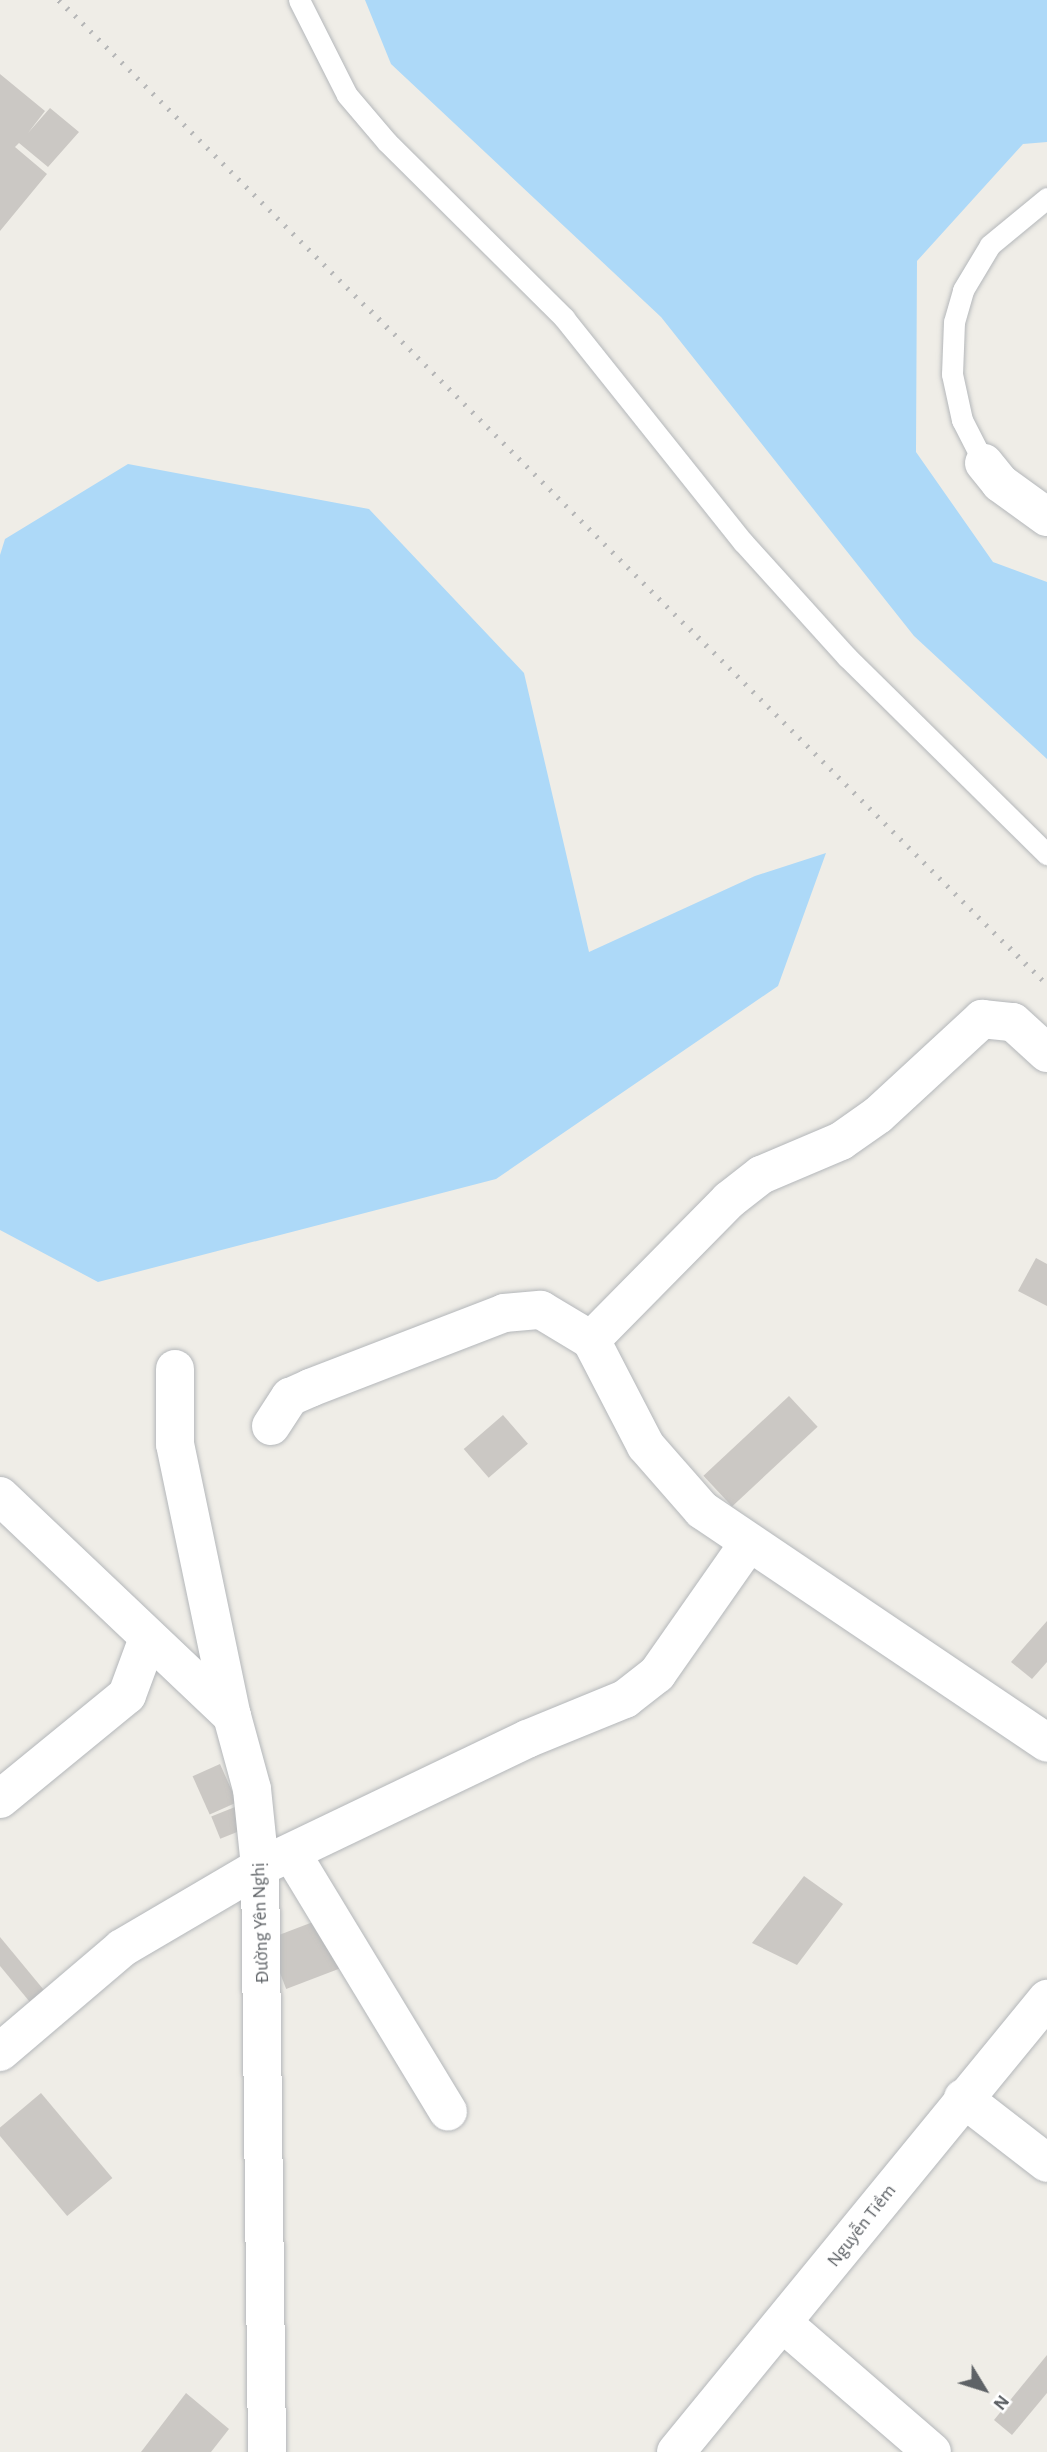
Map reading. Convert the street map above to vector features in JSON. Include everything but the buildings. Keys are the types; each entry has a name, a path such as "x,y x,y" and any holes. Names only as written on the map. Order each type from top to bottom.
{"street":[{"path":"984,463 1000,483 1047,517"},
{"path":"591,1340 729,1200 761,1175 841,1141 878,1115 982,1019 1013,1023 1047,1053"},
{"path":"271,1426 290,1397 504,1313 541,1310 591,1340 646,1446 702,1510 748,1544 1047,1742"},
{"name":"Đường Yên Nghị","path":"175,1368 181,1479 232,1716 252,1790 276,1861 267,2452"},
{"path":"0,1496 147,1641 232,1716"},
{"path":"2,2048 122,1948 276,1861 385,1805 625,1699 657,1674 748,1544"},
{"path":"0,1799 127,1695 147,1641"},
{"path":"276,1861 448,2112"},
{"name":"Nguyễn Tiềm","path":"676,2452 785,2325 963,2098 1047,1999"},
{"path":"963,2098 1047,2163"},
{"path":"785,2325 932,2452"}],"lane":[{"path":"299,0 340,84 387,142 564,318 743,542 847,657 1047,854"},
{"path":"984,463 962,420 952,374 954,322 963,290 990,245 1047,198"}],"water":[{"path":"365,0 1047,0 1047,142 1023,144 917,261 916,452 993,562 1047,582 1047,759 914,636 661,317 391,64"},
{"path":"128,464 369,509 524,673 589,952 755,876 826,853 778,986 496,1179 98,1282 0,1230 0,555 5,539"}],"railway":[{"path":"59,0 1047,985"}]}
